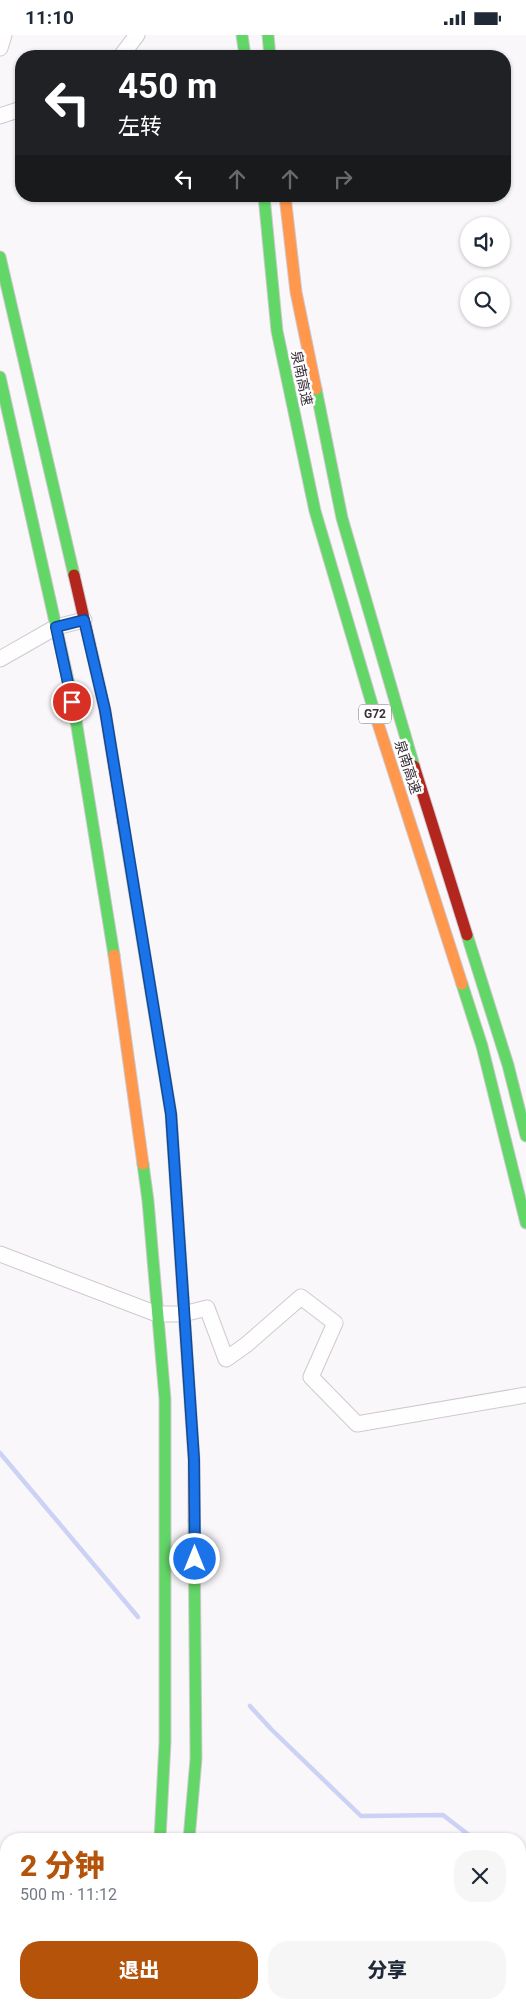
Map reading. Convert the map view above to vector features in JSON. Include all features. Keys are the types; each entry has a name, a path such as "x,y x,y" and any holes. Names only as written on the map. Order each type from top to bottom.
{"main road":[{"path":"242,35 244,50"},
{"path":"250,35 251,50"},
{"path":"268,35 269,50"},
{"name":"泉南高速","path":"265,202 277,331 315,511 376,719 482,1046 526,1223"},
{"name":"泉南高速","path":"286,202 296,292 342,518 406,739 508,1065 526,1136"},
{"path":"0,257 105,710 171,1114 194,1459 196,1759 190,1833"},
{"path":"0,377 72,702 106,903 148,1201 165,1419 165,1742 160,1833"}],"street":[{"path":"0,48 4,35"},
{"path":"125,50 137,35"},
{"path":"0,116 15,111"},
{"path":"0,659 56,627 84,620"},
{"path":"0,1254 157,1315 183,1314 207,1308 226,1359 246,1345 301,1297 335,1323 311,1377 357,1424 526,1395"}],"waterway":[{"path":"0,1453 138,1617"},
{"path":"250,1706 271,1729 361,1816 443,1815 466,1833"}],"traffic: fast":[{"path":"242,35 244,50"},
{"path":"268,35 269,50"},
{"path":"265,202 277,331 315,511 374,711"},
{"path":"0,257 74,575"},
{"path":"0,377 73,702 114,955"},
{"path":"316,389 342,518 414,766"},
{"path":"123,822 171,1114 181,1265"},
{"path":"467,935 508,1065 526,1136"},
{"path":"462,984 482,1046 526,1223"},
{"path":"143,1164 148,1201 165,1399 165,1742 160,1833"},
{"path":"190,1833 196,1759 194,1520"}],"traffic: slow":[{"path":"286,202 296,292 316,389"},
{"path":"374,711 462,984"},
{"path":"114,955 143,1164"},
{"path":"181,1265 194,1460 194,1520"}],"traffic: jam":[{"path":"74,575 105,710 123,822"},
{"path":"414,766 467,935"}],"route":[{"path":"72,702 56,627 84,620 105,710 171,1114 194,1459 195,1559"}]}
